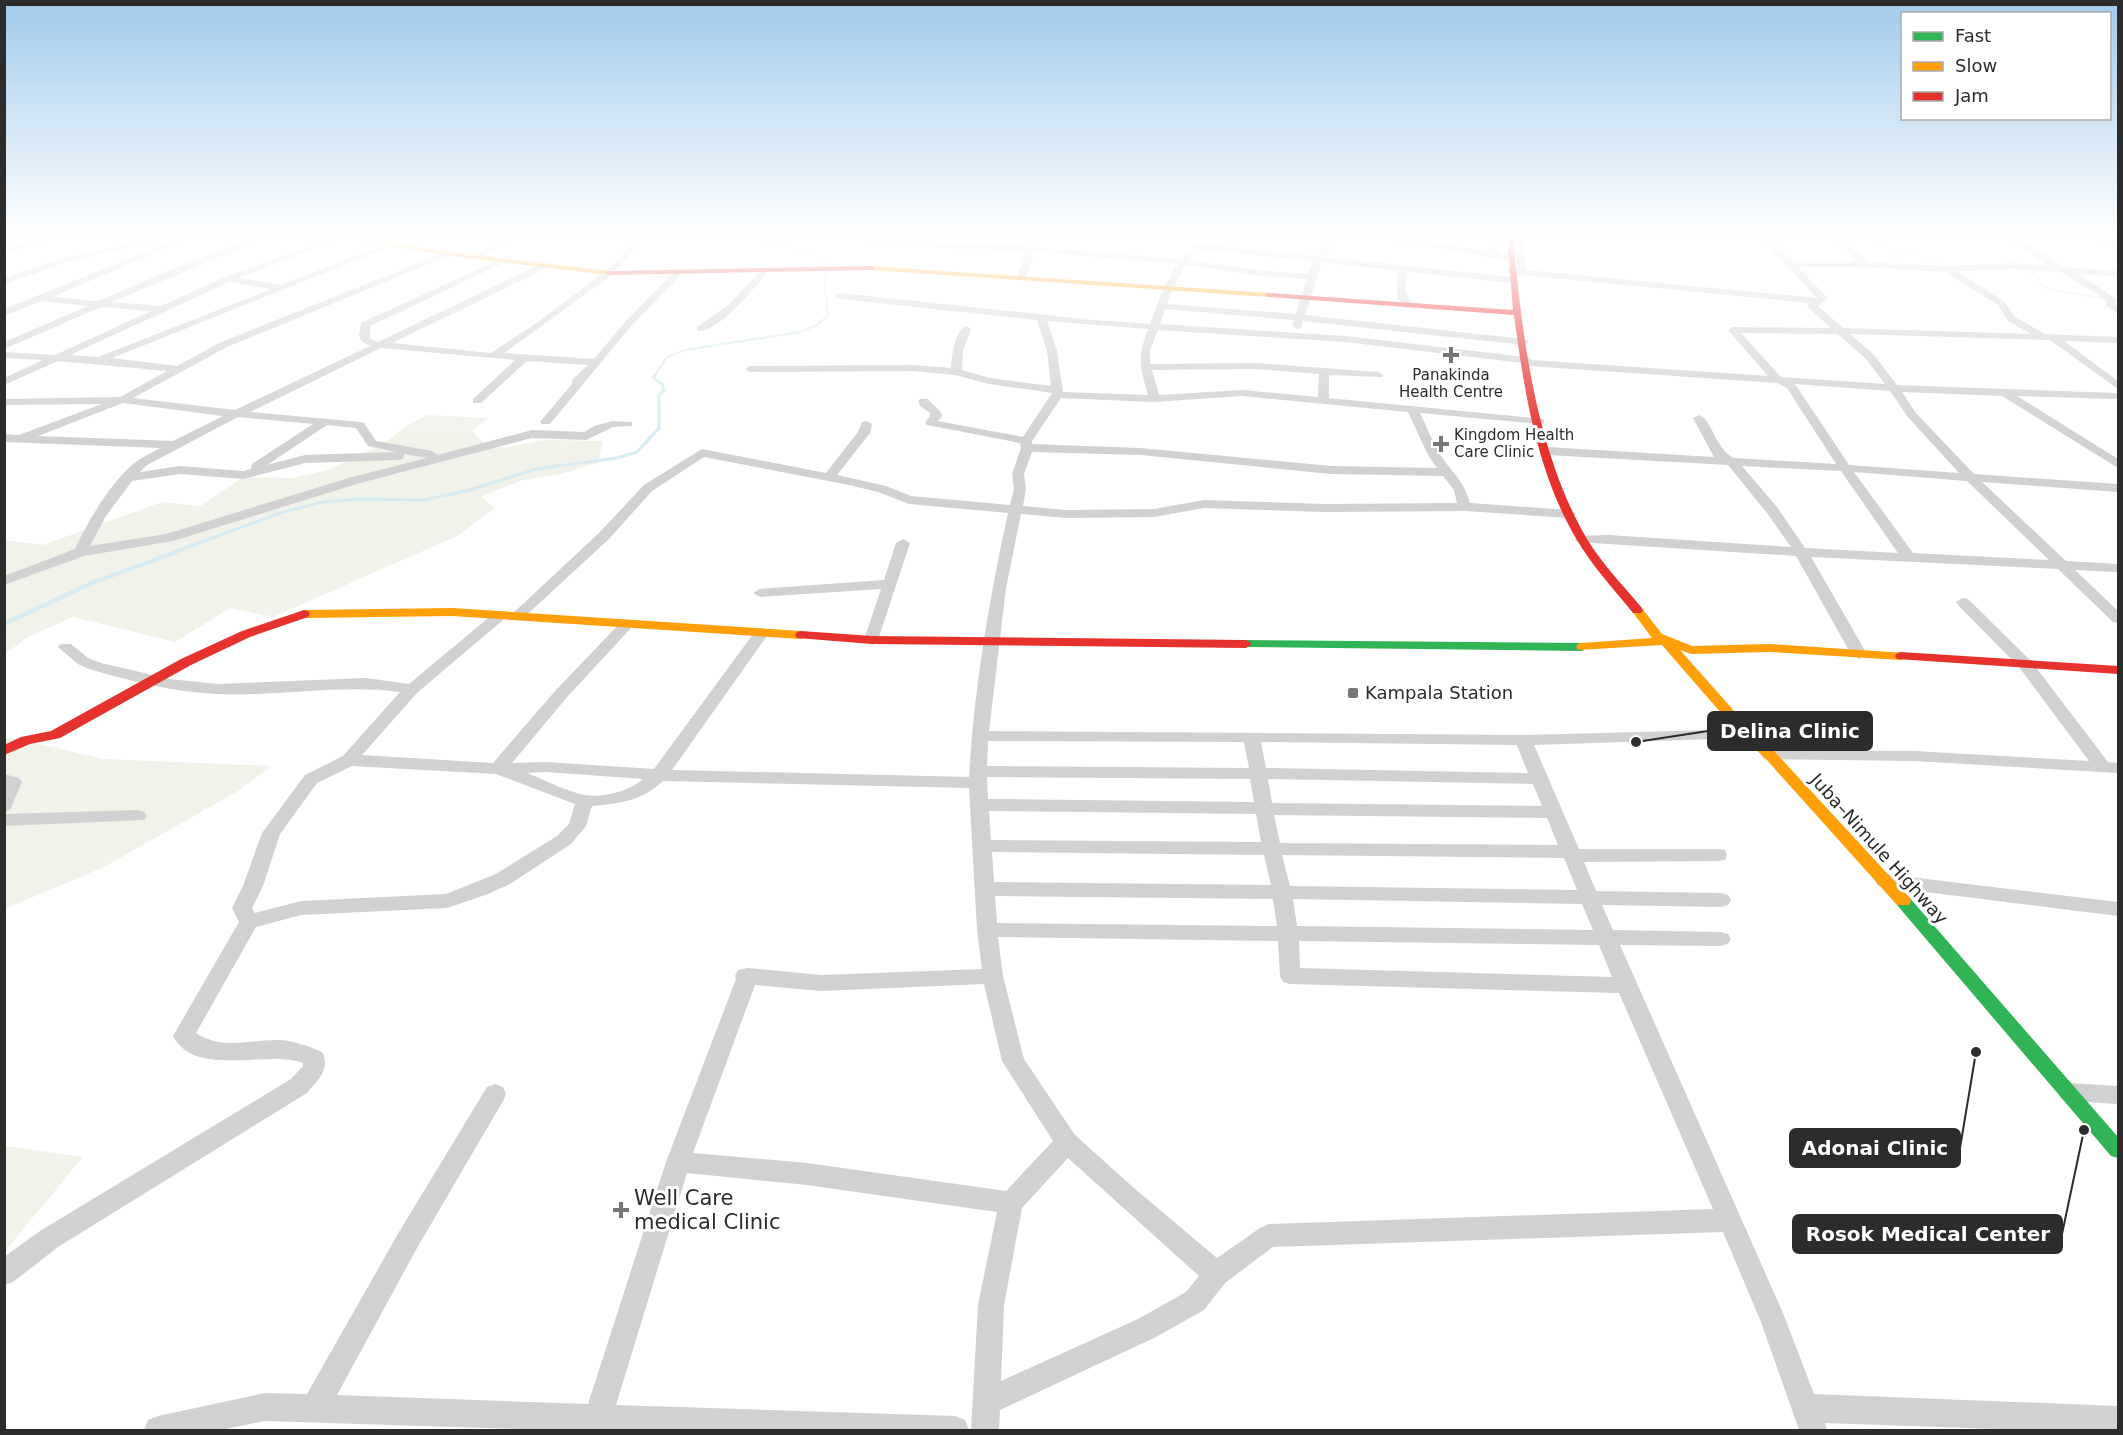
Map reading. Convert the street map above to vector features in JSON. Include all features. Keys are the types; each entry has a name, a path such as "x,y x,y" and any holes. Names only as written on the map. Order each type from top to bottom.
{"street":[{"path":"4,313 29,304"},
{"path":"4,346 96,304"},
{"path":"108,304 161,309"},
{"path":"4,382 61,358 172,304"},
{"path":"99,360 241,304"},
{"path":"11,439 122,400 223,345 325,304"},
{"path":"411,304 365,325 366,340 378,345 493,356 597,362"},
{"path":"81,552 96,520 143,462 234,414 467,304"},
{"path":"493,356 568,304"},
{"path":"546,423 627,324 647,304"},
{"path":"701,329 735,304"},
{"path":"916,304 1154,328 1298,336 1528,361 1894,388 2005,394 2118,396"},
{"path":"1298,336 1299,317 1304,304"},
{"path":"1391,304 1517,313"},
{"name":"Juba–Nimule Highway","path":"1516,304 1553,476 1582,539 1658,637 1665,641 1691,673 1746,733 1770,755 1885,881 2118,1150"},
{"path":"1815,304 1812,306 1870,357 1911,414 1971,478 2118,619"},
{"path":"2002,304 2003,309 2018,324 2050,338 2118,386"},
{"path":"1154,399 1145,367 1145,350 1161,306 1299,317 1524,342"},
{"path":"1041,317 1052,351 1058,393 1027,445 1018,474 1020,489 999,588 980,736 979,805 987,930 993,976 1013,1061 1068,1142 1126,1197 1216,1274"},
{"path":"956,372 958,351 966,329"},
{"path":"1909,558 1845,468 1791,386 1777,379 1733,330 2118,340"},
{"path":"4,355 99,360 176,369"},
{"path":"477,401 524,358"},
{"path":"576,382 597,362"},
{"path":"1145,367 1256,366 1378,375"},
{"path":"750,369 912,368 956,372 989,381 1058,393 1154,399 1242,393 1540,421"},
{"path":"1323,399 1324,371"},
{"path":"2005,394 2118,464"},
{"path":"4,402 122,400 234,414 360,425 372,442 379,446 432,455"},
{"path":"924,401 924,404 935,411 936,416 931,423 1027,445 1164,454 1332,470 1449,472"},
{"path":"1413,410 1434,455 1449,472 1460,490 1465,507"},
{"path":"1699,418 1719,455 1732,462 1772,510 1801,552 1859,654"},
{"path":"243,475 324,422"},
{"path":"4,581 81,552 168,538 356,480 532,434 586,436 598,428 612,424 628,424"},
{"path":"828,478 864,433 866,424"},
{"path":"11,439 174,446"},
{"path":"1547,451 1845,468 2118,488"},
{"path":"516,617 604,536 648,488 702,453 882,489 909,500 1066,514 1154,513 1204,504 1325,508 1465,507 1569,514"},
{"path":"128,478 180,470 243,475 305,459 454,454"},
{"path":"1582,539 2118,568"},
{"path":"872,640 903,543"},
{"path":"760,593 814,591 847,585 890,584"},
{"path":"1963,602 2025,664 2110,767"},
{"path":"4,751 26,740 55,735 151,681 246,634 306,613 452,612 498,617 872,640 1593,647 1665,641 1691,650 1770,648 2118,670"},
{"path":"4,1273 49,1239 299,1086 314,1069 314,1058 304,1052 284,1049 221,1053 206,1051 194,1045 184,1036 192,1015 240,943 249,922 242,908 253,886 271,833 311,779 349,760 412,689 498,617"},
{"path":"498,769 562,693 627,624"},
{"path":"498,769 585,801 618,798 641,791 659,775 760,633"},
{"path":"66,647 89,663 151,681 217,689 366,683 412,689"},
{"path":"980,736 1523,740 1746,733"},
{"path":"1252,738 1271,847 1282,892 1288,933 1290,976 1626,985"},
{"path":"1523,740 1664,1074 1688,1122 1774,1322 1809,1419 2118,1420"},
{"path":"1770,755 1914,756 2110,767"},
{"path":"349,760 498,769 546,767 659,775 978,777 1167,772 1539,779"},
{"path":"4,780 13,782 4,806"},
{"path":"249,922 301,908 447,901 481,889 503,879 564,840 577,826 585,801"},
{"path":"979,805 1553,812"},
{"path":"4,820 138,816"},
{"path":"982,846 1271,847 1718,855"},
{"path":"1885,881 2118,909"},
{"path":"986,889 1589,896 1721,900"},
{"path":"987,930 1721,939"},
{"path":"595,1425 678,1162 746,976 821,983 993,976"},
{"path":"2068,1092 2118,1095"},
{"path":"315,1408 408,1240 495,1094"},
{"path":"985,1431 992,1305 1011,1203 1068,1142"},
{"path":"678,1162 807,1174 1011,1203"},
{"path":"986,1402 1157,1323 1195,1301 1216,1274 1269,1236 1729,1220"},
{"path":"158,1431 265,1407 595,1425 955,1431"}],"shaded area":[{"path":"427,415 488,418 472,430 480,440 498,447 550,440 603,441 598,463 561,474 520,481 481,497 495,508 457,536 273,617 230,608 175,642 73,617 28,637 5,654 5,540 43,545 162,502 200,506 244,477 292,478 328,470 385,443 406,426"},
{"path":"4,736 104,759 272,766 238,791 104,867 5,909"},
{"path":"4,1146 83,1157 5,1251"}],"waterway":[{"path":"654,376 667,357 685,350 800,332 817,325 828,315 827,304"},
{"path":"172,553 283,512 322,502 357,499 424,500 470,490 536,469 617,458 637,452 659,428 659,395 664,390 662,384 654,376"},
{"path":"4,624 94,582 176,552"}],"traffic: fast":[{"path":"1246,644 1582,647"},
{"path":"1903,901 2118,1150"}],"traffic: slow":[{"path":"1637,610 1658,637 1665,641 1746,733 1770,755 1903,901"},
{"path":"304,614 452,612 801,635"},
{"path":"1582,647 1665,641 1691,650 1770,648 1901,656"}],"traffic: jam":[{"path":"1393,304 1517,313"},
{"path":"1516,304 1530,392 1551,469 1565,505 1587,547 1637,610"},
{"path":"4,751 26,740 55,735 186,662 246,634 304,614"},
{"path":"801,635 872,640 1246,644"},
{"path":"1901,656 2118,670"}],"place":[{"name":"Panakinda Health Centre","path":"1451,355"},
{"name":"Kingdom Health Care Clinic","path":"1441,444"},
{"name":"Kampala Station","path":"1353,693"},
{"name":"Delina Clinic","path":"1636,742"},
{"name":"Adonai Clinic","path":"1976,1052"},
{"name":"Rosok Medical Center","path":"2084,1130"},
{"name":"Well Care medical Clinic","path":"621,1210"}]}
